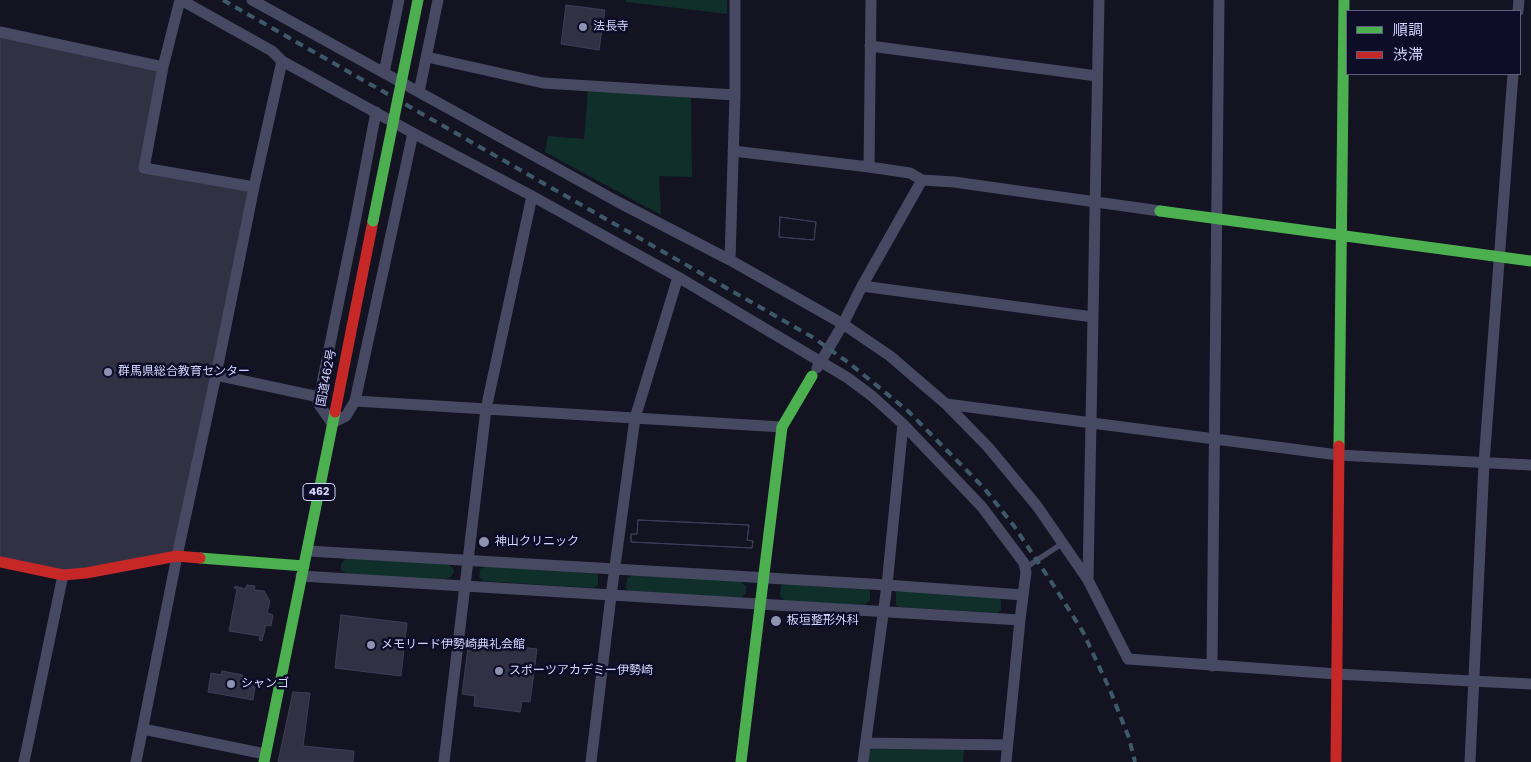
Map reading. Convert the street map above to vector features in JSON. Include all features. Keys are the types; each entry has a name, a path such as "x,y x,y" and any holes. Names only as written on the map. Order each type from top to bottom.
{"main road":[{"name":"国道462号","path":"265,758 418,0"},
{"path":"1336,762 1344,0"},
{"path":"1160,211 1531,261"},
{"path":"741,762 782,427 812,376"},
{"path":"0,562 62,575 86,573 177,556 303,571"}],"street":[{"path":"254,188 144,168 163,67 181,0 272,51 282,61 678,277 856,384 903,424 982,507 1026,568 1006,762"},
{"path":"252,0 618,202 730,260 843,324 890,356 946,404 988,447 1038,506 1088,580 1128,659 1337,674 1531,684"},
{"path":"384,73 399,0"},
{"path":"419,92 438,0"},
{"path":"730,260 735,95 735,0"},
{"path":"869,167 871,0"},
{"path":"1088,580 1099,0"},
{"path":"1212,666 1219,0"},
{"path":"0,32 163,67"},
{"path":"870,46 1097,76"},
{"path":"427,57 543,83 735,95"},
{"path":"136,762 177,556 282,61"},
{"path":"1470,762 1484,462 1513,75"},
{"path":"376,112 318,404 332,423 346,416 355,401 413,133"},
{"path":"733,151 869,167 910,173 922,180 954,182 1160,211"},
{"path":"812,376 843,324 862,286 922,180"},
{"path":"444,762 486,409 532,196"},
{"path":"591,762 614,569 635,418 678,277"},
{"path":"862,286 1093,317"},
{"path":"216,375 319,397"},
{"path":"355,401 782,427"},
{"path":"946,404 1338,455 1531,465"},
{"path":"863,762 887,585 903,424"},
{"path":"308,551 468,559 1023,595"},
{"path":"303,571 611,596 1020,620"},
{"path":"24,762 62,575"},
{"path":"143,729 265,758"},
{"path":"866,743 1008,745"}],"lane":[{"path":"1026,568 1063,543"}],"green space":[{"path":"626,0 727,0 727,14 626,2"},
{"path":"588,89 691,98 692,177 659,176 661,215 545,152 548,136 584,139"},
{"path":"347,557 446,563 453,568 454,572 451,577 444,580 347,574 341,570 341,564"},
{"path":"488,565 595,572 598,576 598,585 593,588 483,581 479,577 480,569"},
{"path":"632,575 739,580 746,586 746,593 741,598 630,591 626,588 627,579"},
{"path":"787,582 866,588 870,592 870,600 865,605 785,601 780,596 781,586"},
{"path":"899,590 999,597 1001,610 997,613 899,607 896,605 896,592"},
{"path":"875,747 964,749 963,762 869,762 870,751"}],"building":[{"name":"法長寺","path":"566,5 605,10 599,50 561,44"},
{"name":"群馬県総合教育センター","path":"0,32 163,67 144,168 254,187 177,556 63,575 0,562"},
{"path":"780,217 816,222 814,240 779,237"},
{"path":"780,217 816,222 814,240 779,237"},
{"path":"638,520 749,525 747,540 753,541 752,548 631,542 631,534 637,534"},
{"path":"638,520 749,525 747,540 753,541 752,548 631,542 631,534 637,534"},
{"path":"247,585 255,586 254,590 264,591 270,601 267,613 273,615 271,626 266,625 262,641 259,640 260,636 229,631 237,589 234,588 235,586 245,589"},
{"name":"メモリード伊勢崎典礼会館","path":"341,615 407,623 401,676 335,668"},
{"name":"スポーツアカデミー伊勢崎","path":"469,640 537,649 530,702 522,701 520,712 474,706 475,696 462,694"},
{"name":"シャンゴ","path":"222,671 243,675 242,680 254,682 253,700 208,692 211,673 221,675"},
{"path":"293,692 310,693 303,746 354,751 353,762 278,762"}],"railway":[{"path":"223,0 814,338 849,363 908,411 984,488 1014,526 1054,586 1083,632 1110,690 1129,738 1135,762"}],"traffic: fast":[{"path":"373,221 418,0"},
{"path":"1339,446 1344,0"},
{"path":"1160,211 1531,261"},
{"path":"741,762 782,427 812,376"},
{"path":"264,762 335,412"},
{"path":"200,558 304,566"}],"traffic: jam":[{"path":"335,412 373,221"},
{"path":"1336,762 1339,446"},
{"path":"0,562 63,575 86,573 177,556 200,558"}],"place":[{"name":"法長寺","path":"583,27"},
{"name":"群馬県総合教育センター","path":"108,372"},
{"name":"神山クリニック","path":"484,542"},
{"name":"板垣整形外科","path":"776,621"},
{"name":"メモリード伊勢崎典礼会館","path":"371,645"},
{"name":"スポーツアカデミー伊勢崎","path":"499,671"},
{"name":"シャンゴ","path":"231,684"}]}
